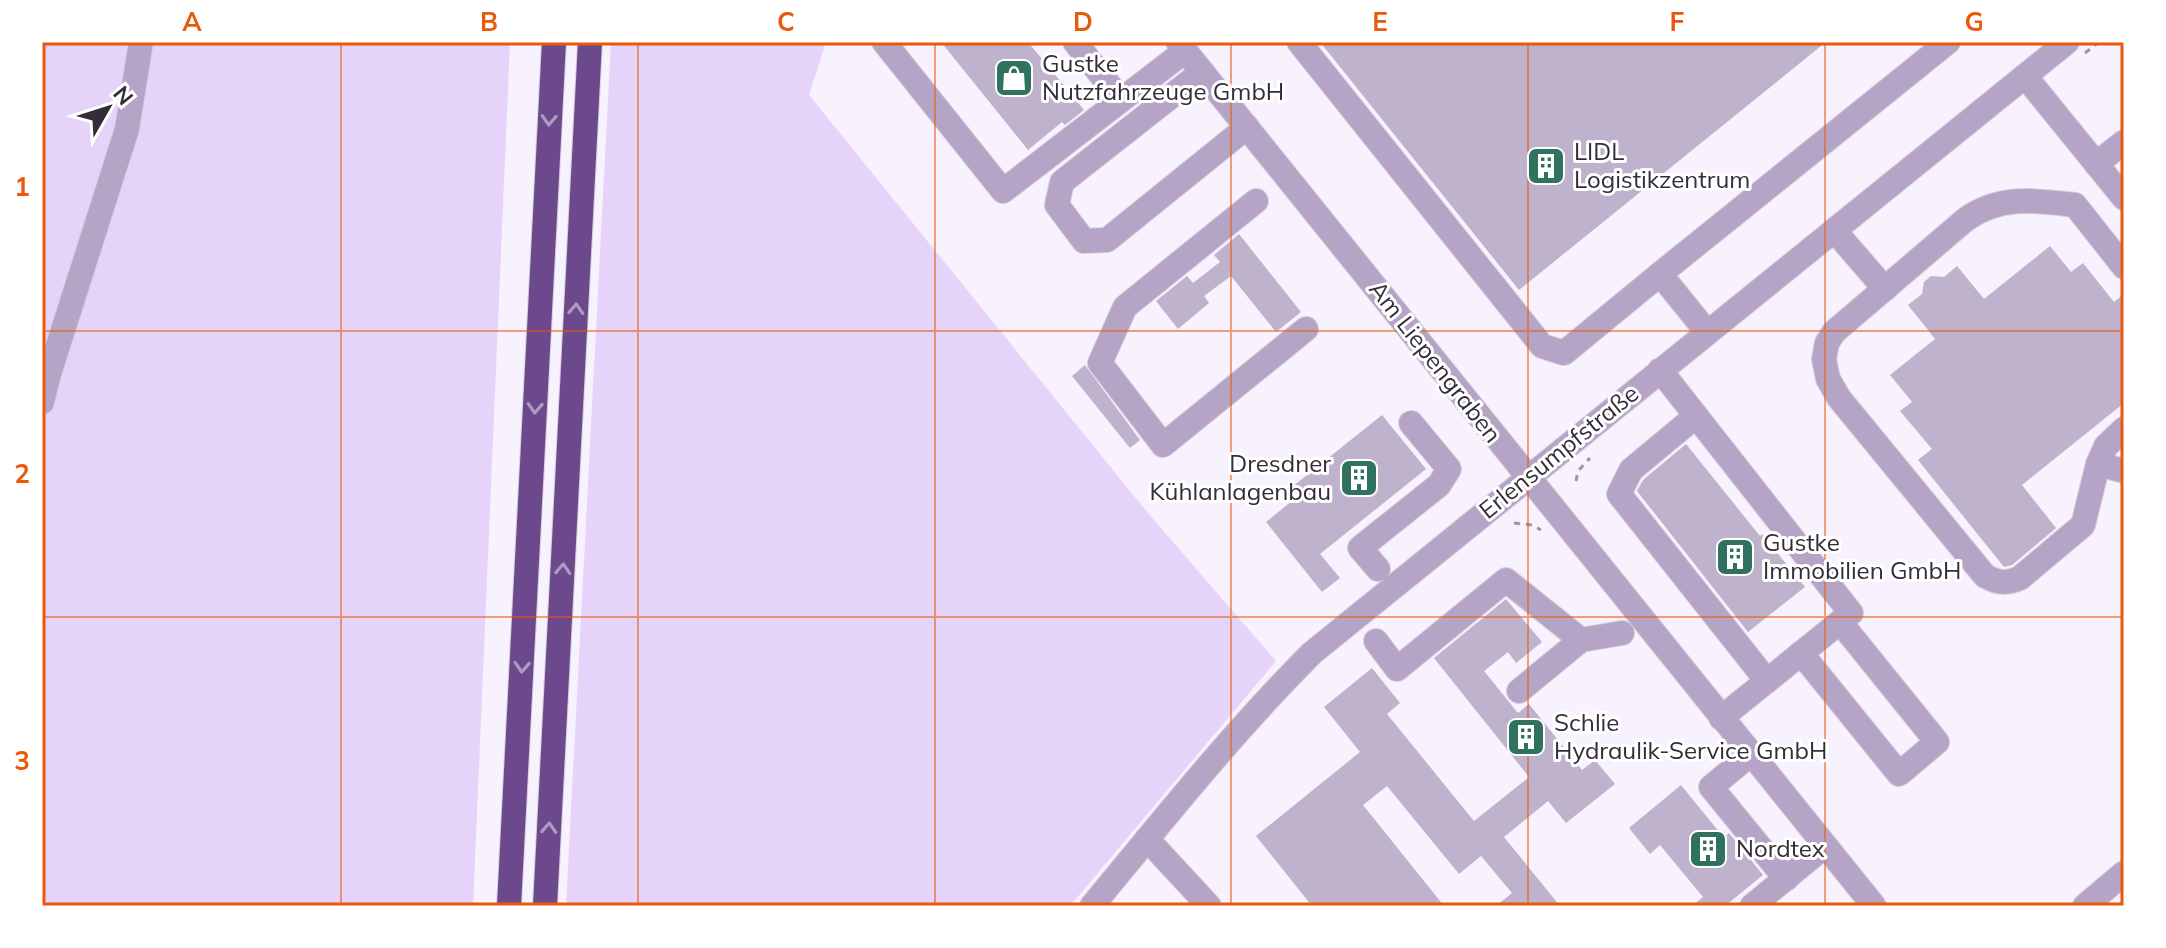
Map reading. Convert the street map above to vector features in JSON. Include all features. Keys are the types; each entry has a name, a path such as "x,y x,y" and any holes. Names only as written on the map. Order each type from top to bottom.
{"highway":[{"path":"509,906 554,42"},
{"path":"545,906 590,42"}],"street":[{"path":"42,399 127,129 141,42"},
{"path":"884,42 1003,191 1121,100 1182,46"},
{"path":"1075,42 1121,100"},
{"path":"1299,42 1542,346 1564,353 1948,42"},
{"name":"Erlensumpfstraße","path":"1092,906 1283,682 1312,653 2067,42"},
{"name":"Am Liepengraben","path":"1182,46 1874,906"},
{"path":"1202,72 1062,182 1057,205 1084,241 1107,240 1247,127"},
{"path":"2025,76 2124,198"},
{"path":"2075,205 2124,142"},
{"path":"2124,267 2075,205 2012,200 1979,210 1834,332 1827,343 1824,359 1828,379 1855,420 1985,576 1997,582 2009,583 2020,578 2077,531 2087,515 2090,489 2106,446 2124,429"},
{"path":"1256,201 1125,307 1100,363 1163,445 1306,329"},
{"path":"1834,230 1885,289"},
{"path":"1660,274 1707,332"},
{"path":"1660,370 1851,613 1721,718"},
{"path":"1696,416 1631,470 1619,494 1767,681"},
{"path":"1378,569 1360,548 1439,485 1449,469 1411,423"},
{"path":"2098,464 2124,471"},
{"path":"1376,641 1397,669 1506,580 1581,640"},
{"path":"1801,653 1899,774 1937,742 1840,622"},
{"path":"1519,691 1581,640 1622,633"},
{"path":"1751,754 1711,787 1786,879"},
{"path":"1147,839 1209,906"},
{"path":"1752,906 1825,846"},
{"path":"2085,906 2122,880"}],"path":[{"path":"1514,523 1532,525 1541,530"}],"shaded area":[{"path":"44,42 510,42 473,906 42,906"},
{"path":"611,42 826,42 809,95 1147,512 1276,661 1070,906 566,906"}],"building":[{"name":"Gustke Nutzfahrzeuge GmbH","path":"941,42 1028,42 1084,110 1065,125 1062,122 1028,150"},
{"name":"LIDL Logistikzentrum","path":"1320,42 1826,42 1519,290"},
{"path":"1239,234 1301,312 1276,332 1231,276 1204,296 1209,303 1178,329 1156,301 1187,276 1193,283 1220,262 1214,255"},
{"path":"2050,246 2071,272 2083,263 2114,302 2124,294 2124,403 2022,485 2056,528 2012,565 2004,567 1918,460 1932,449 1900,411 1912,402 1890,375 1935,339 1908,305 1922,294 1924,282 1931,276 1944,277 1957,266 1984,299"},
{"path":"1085,365 1140,440 1130,448 1072,376"},
{"name":"Dresdner Kühlanlagenbau","path":"1382,415 1426,469 1320,554 1340,578 1322,592 1266,522 1298,496 1292,487"},
{"name":"Gustke Immobilien GmbH","path":"1686,444 1805,587 1748,632 1637,491 1643,480"},
{"name":"Schlie Hydraulik-Service GmbH","path":"1506,599 1542,642 1516,663 1508,652 1484,671 1518,713 1529,704 1582,770 1595,760 1615,784 1566,823 1548,801 1504,837 1560,906 1496,906 1512,893 1481,856 1459,874 1387,786 1363,805 1444,906 1312,906 1256,836 1360,752 1324,707 1372,668 1400,703 1387,714 1474,821 1529,777 1434,658"},
{"name":"Nordtex","path":"1681,785 1724,838 1729,833 1763,875 1725,906 1692,906 1703,897 1660,845 1650,854 1629,828"}],"place":[{"name":"Gustke Nutzfahrzeuge GmbH","path":"1014,78"},
{"name":"LIDL Logistikzentrum","path":"1546,166"},
{"name":"Dresdner Kühlanlagenbau","path":"1359,478"},
{"name":"Gustke Immobilien GmbH","path":"1735,557"},
{"name":"Schlie Hydraulik-Service GmbH","path":"1526,737"},
{"name":"Nordtex","path":"1708,849"}]}
